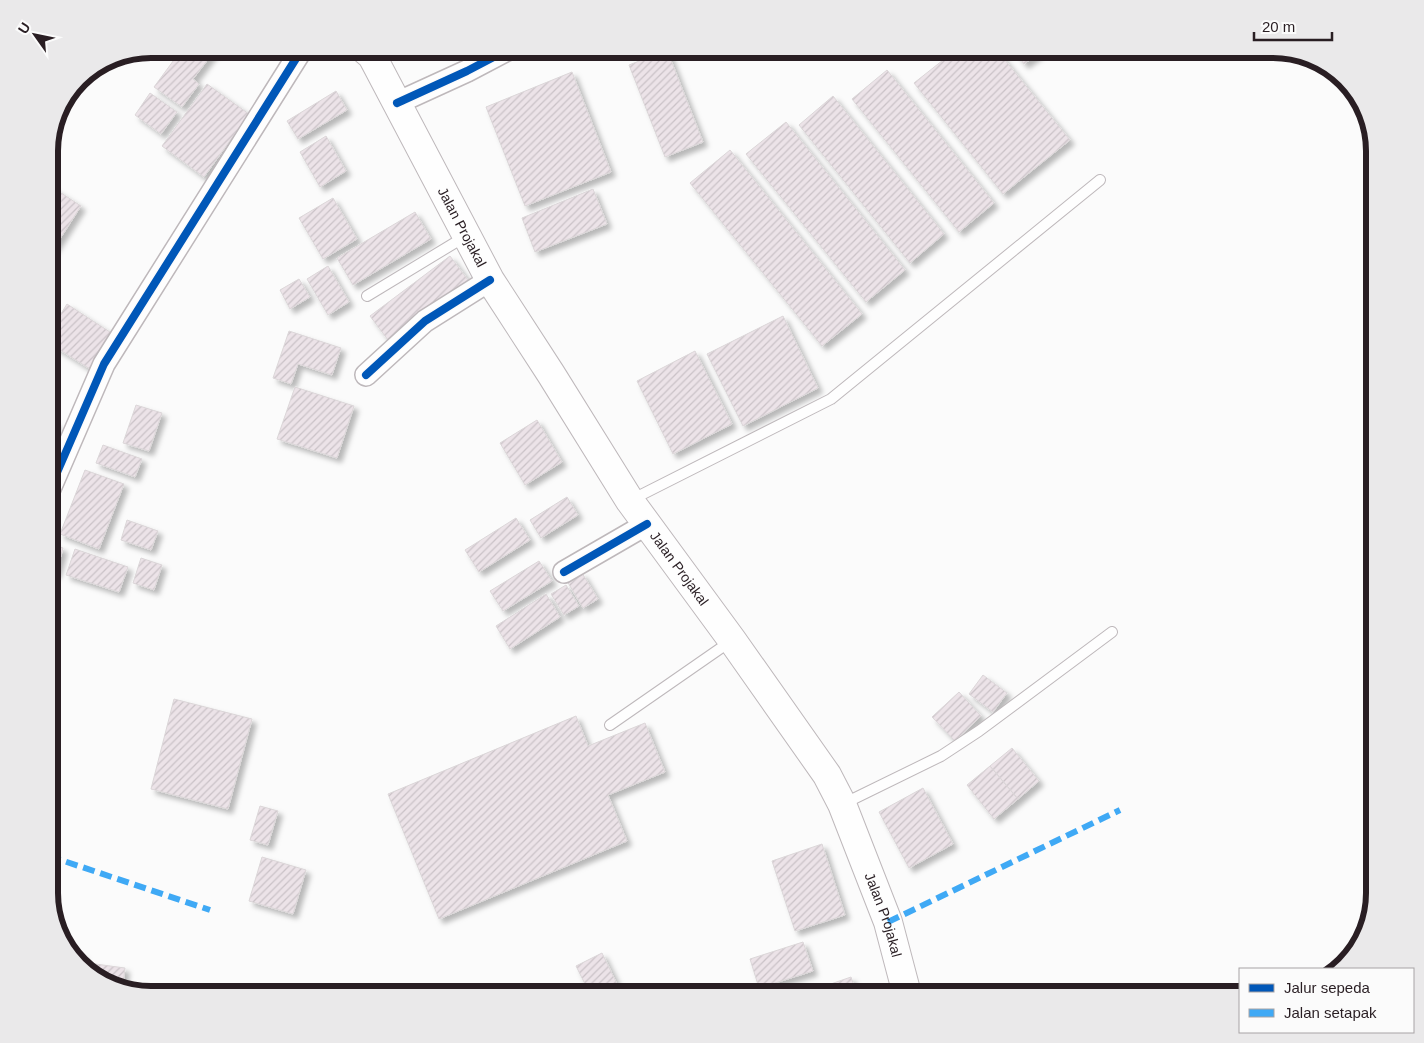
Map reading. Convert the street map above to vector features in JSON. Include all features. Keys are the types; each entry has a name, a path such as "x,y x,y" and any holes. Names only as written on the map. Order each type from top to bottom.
{"main road":[{"name":"Jalan Projakal","path":"373,58 490,280 630,501 732,640 827,775 842,804 888,922 905,986"}],"street":[{"path":"58,471 104,364 296,58"},
{"path":"397,104 491,58"},
{"path":"366,374 425,321 490,280"},
{"path":"564,572 647,524"}],"lane":[{"path":"630,501 831,399 1100,180"},
{"path":"367,296 467,236"},
{"path":"842,804 941,756 979,731 1112,632"},
{"path":"610,726 732,640"}],"building":[{"path":"175,58 209,58 193,79 199,84 182,107 154,87"},
{"path":"647,58 670,58 703,142 665,157 629,65"},
{"path":"946,58 1003,58 1070,140 1003,194 914,83"},
{"path":"1020,58 1032,58 1024,64"},
{"path":"887,70 994,203 959,232 852,99"},
{"path":"572,72 611,172 525,206 486,107"},
{"path":"207,84 249,114 204,177 162,146"},
{"path":"336,91 347,110 298,139 287,121"},
{"path":"150,93 177,112 161,134 135,115"},
{"path":"833,96 944,234 910,263 799,125"},
{"path":"786,122 905,270 866,302 746,154"},
{"path":"326,136 346,171 320,187 300,152"},
{"path":"730,150 862,314 822,346 690,183"},
{"path":"593,189 607,224 535,252 522,218"},
{"path":"58,191 81,206 58,242"},
{"path":"333,198 357,239 323,259 299,218"},
{"path":"415,212 431,239 353,285 337,258"},
{"path":"450,256 468,280 388,340 370,316"},
{"path":"328,266 349,302 328,315 307,279"},
{"path":"299,279 310,297 290,309 280,290"},
{"path":"67,304 113,334 90,369 58,349 58,318"},
{"path":"783,316 818,388 743,426 707,354"},
{"path":"289,331 341,348 332,375 298,364 291,384 273,378"},
{"path":"695,351 732,424 673,454 637,381"},
{"path":"295,387 354,406 337,458 277,439"},
{"path":"136,405 162,413 149,451 123,443"},
{"path":"537,420 562,462 525,485 500,443"},
{"path":"103,445 142,459 135,477 96,463"},
{"path":"85,470 124,484 99,549 60,534"},
{"path":"567,497 578,515 541,538 530,520"},
{"path":"516,518 530,540 479,572 465,550"},
{"path":"127,520 158,531 151,550 121,540"},
{"path":"58,547 63,548 58,567"},
{"path":"75,549 128,567 119,592 66,575"},
{"path":"141,558 162,565 154,590 133,583"},
{"path":"539,561 552,581 503,611 490,591"},
{"path":"582,573 598,599 583,608 567,581"},
{"path":"566,585 579,606 564,615 551,594"},
{"path":"546,594 560,617 510,649 496,626"},
{"path":"983,675 1007,693 993,712 969,694"},
{"path":"959,692 981,716 955,741 932,717"},
{"path":"174,699 252,719 228,809 151,789"},
{"path":"576,716 588,746 645,723 665,772 608,795 627,841 439,919 388,794"},
{"path":"1012,748 1039,781 1018,799 990,766"},
{"path":"990,766 1018,799 994,819 967,785"},
{"path":"923,788 953,844 909,868 879,812"},
{"path":"260,806 278,811 268,845 250,840"},
{"path":"822,844 845,915 795,931 772,861"},
{"path":"262,857 306,870 293,914 249,901"},
{"path":"803,942 813,971 765,986 758,986 750,959"},
{"path":"602,953 618,986 586,986 576,966"},
{"path":"91,963 125,968 123,982 109,976"},
{"path":"851,977 854,986 825,986"}],"marked path":[{"path":"888,922 1120,810"},
{"path":"58,859 210,910"}],"cycle path":[{"path":"58,470 104,364 296,58"},
{"path":"397,103 492,58"},
{"path":"366,375 425,321 490,280"},
{"path":"564,572 647,524"}]}
